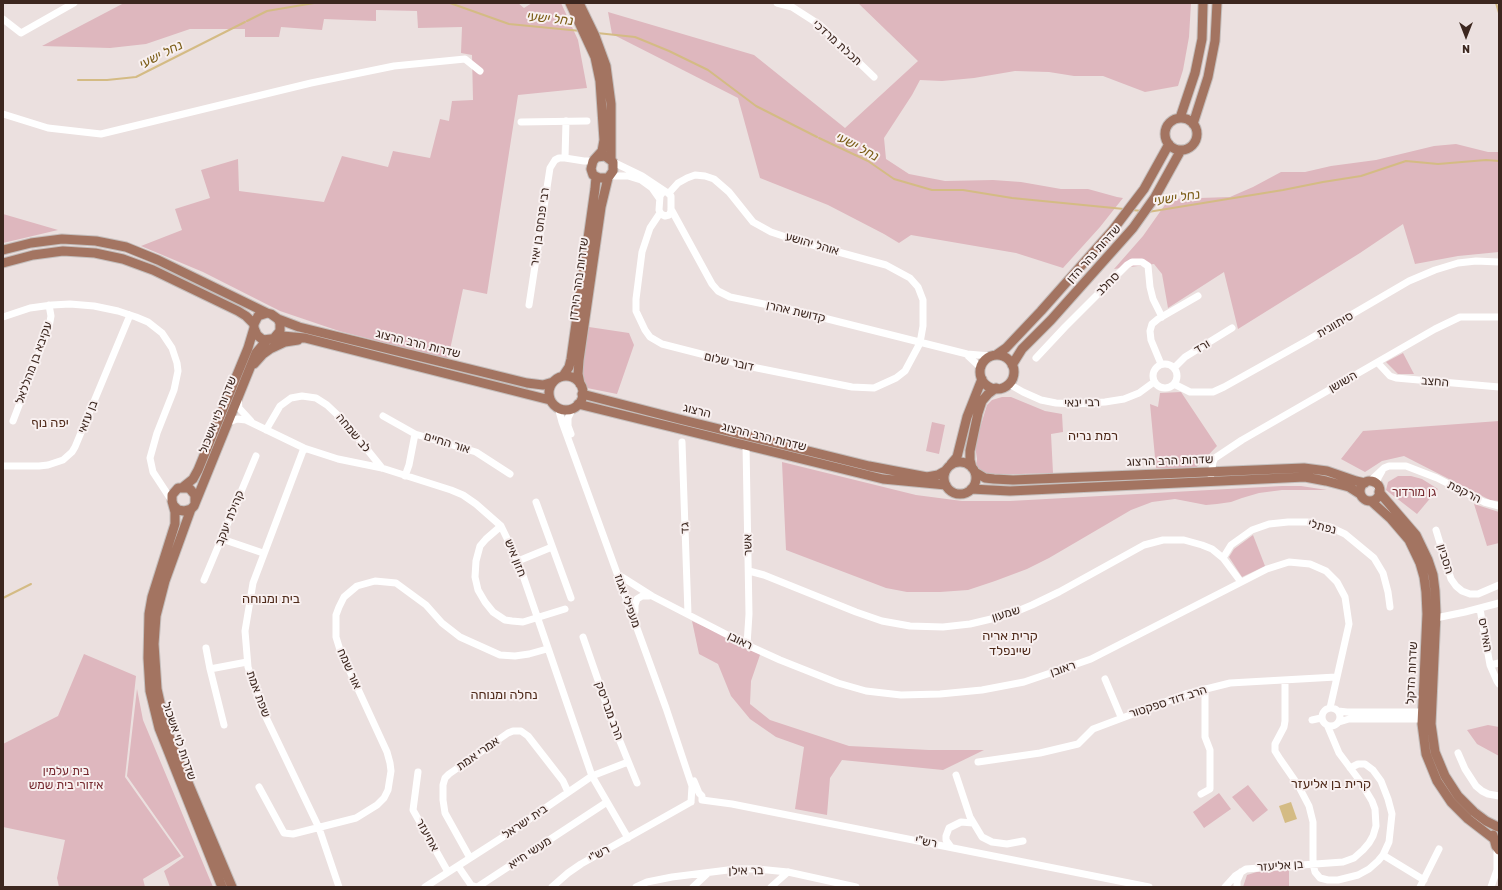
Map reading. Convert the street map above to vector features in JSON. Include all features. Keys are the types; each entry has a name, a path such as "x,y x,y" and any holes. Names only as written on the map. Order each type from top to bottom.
{"main road":[{"name":"שדרות נהר הירדן","path":"562,376 569,367 571,359 594,166 602,151 605,134 600,58 570,3"},
{"path":"1180,118 1196,72 1202,39 1203,3"},
{"path":"1193,124 1208,77 1215,41 1217,3"},
{"name":"שדרות נהר הירדן","path":"580,4 596,36 610,104 612,161"},
{"path":"1180,118 1193,124 1197,133 1194,143 1186,149 1181,150 1176,149 1169,144 1165,135 1167,127 1172,121 1180,118"},
{"name":"שדרות נהר הדן","path":"993,356 1006,348 1032,321 1112,232 1144,189 1169,144"},
{"name":"שדרות נהר הדן","path":"1012,366 1022,349 1051,320 1128,234 1158,192 1181,150"},
{"path":"605,156 612,161 614,168 609,177 602,179 594,166 605,156"},
{"name":"שדרות נהר הירדן","path":"580,384 578,374 579,360 601,207 609,177"},
{"path":"3,250 31,243 62,239 96,241 126,248 164,262 271,314 278,319 280,331 271,339 260,338 255,332 254,326 246,316 238,311 153,270 123,259 95,253 63,251 33,255 3,262"},
{"path":"254,326 258,316 267,313"},
{"name":"שדרות הרב הרצוג","path":"278,319 299,327 527,383 543,384 553,382"},
{"name":"שדרות לוי אשכול","path":"181,488 193,479 198,470 248,348 254,326"},
{"name":"שדרות הרב הרצוג","path":"271,339 289,336 312,340 550,400"},
{"name":"שדרות לוי אשכול","path":"232,887 165,725 157,688 154,644 156,616 166,581 193,505 229,422 256,353 271,339"},
{"path":"248,374 258,360 270,349 292,341 312,340"},
{"path":"993,356 1004,357 1012,366 1013,375 1009,384 996,388 988,394 982,401 978,413 970,451 970,460 975,482 971,489 962,493 949,489 946,485 944,476 948,468 957,457 967,417 982,379 981,368 983,363 993,356"},
{"path":"562,376 573,378 580,384 582,394 576,406 565,409 558,407 550,400 549,390 553,382 562,376"},
{"path":"982,379 986,385 996,388"},
{"name":"הרצוג","path":"582,394 869,466 927,477 938,475 948,468"},
{"name":"שדרות הרב הרצוג","path":"576,406 746,445 883,479 946,485"},
{"path":"948,468 957,462 965,463 973,470"},
{"name":"שדרות הרב הרצוג","path":"973,470 985,478 1013,480 1304,468 1327,471 1356,481 1367,482"},
{"name":"שדרות הרב הרצוג","path":"971,489 1010,491 1305,477 1326,480 1348,487 1360,494"},
{"path":"1367,482 1375,483 1378,489 1377,498 1371,501 1363,499 1360,494 1361,487 1367,482"},
{"path":"181,488 190,489 196,498 193,505 181,511 178,510 172,503 174,492 181,488"},
{"name":"שדרות הדקל","path":"1378,489 1409,525 1422,546 1433,575 1436,601 1431,619 1423,739 1426,754 1437,781 1451,802 1497,846"},
{"name":"שדרות הדקל","path":"1371,501 1402,530 1414,550 1424,577 1431,619"},
{"name":"שדרות לוי אשכול","path":"172,503 175,524 152,597 149,614 147,644 150,691 157,721 169,756 222,887"},
{"name":"שדרות הדקל","path":"1425,716 1435,752 1445,776 1465,804 1486,821 1499,827"},
{"path":"1497,846 1494,833 1499,827"}],"street":[{"path":"3,19 21,33 74,3"},
{"name":"תכלת מרדכי","path":"777,3 792,7 820,25 874,77"},
{"path":"3,114 48,128 101,134 311,83 394,66 465,59 480,71"},
{"path":"566,121 565,158 579,160 594,166"},
{"path":"521,122 587,121"},
{"name":"רבי פנחס בן יאיר","path":"529,305 548,172 555,160 565,158"},
{"path":"609,177 628,176 641,180 652,188 660,198 660,212 662,216 667,216 670,213 671,196 667,192 642,176 612,161"},
{"name":"אוהל יהושע","path":"660,198 662,193 667,192 678,183 695,175 714,178 729,192 753,222 771,232 875,262 901,272 910,278 918,287 923,300 923,326 920,343"},
{"name":"קדושת אהרן","path":"671,210 712,284 718,291 730,297 788,309 967,354 993,356"},
{"name":"דובר שלום","path":"660,212 650,228 642,252 636,299 636,311 650,337 662,344 752,367 824,382 862,388 874,388 896,378 905,371 920,343"},
{"name":"סיתוונית","path":"1174,384 1190,392 1213,392 1308,340 1409,281 1435,270 1458,263 1476,261 1499,262"},
{"name":"סחלב","path":"1036,358 1127,265 1132,262 1142,262 1148,266 1153,299 1162,317"},
{"path":"1161,364 1151,340 1150,331 1152,324 1198,296"},
{"path":"3,317 30,308 49,305 70,304 94,306 130,315 148,322 162,333 172,348 178,371 174,390 152,450 151,466 172,503"},
{"name":"עקיבא בן מהללאל","path":"13,421 49,327 51,316 49,305"},
{"name":"בן עזאי","path":"3,466 48,465 63,460 72,452 130,315"},
{"name":"השושן","path":"1211,481 1211,472 1215,458 1236,444 1435,329 1460,317 1499,317"},
{"name":"ורד","path":"1174,368 1186,357 1232,328"},
{"path":"967,354 981,368"},
{"name":"החצב","path":"1378,363 1390,376 1396,378 1499,387"},
{"path":"1161,364 1174,368 1177,375 1174,384 1168,388 1157,386 1154,382 1153,372 1161,364"},
{"name":"רבי ינאי","path":"1009,384 1041,400 1056,403 1075,404 1105,402 1124,398 1139,393 1154,382"},
{"name":"לב שמחה","path":"266,430 280,406 291,398 302,396 316,398 327,405 345,422 382,468"},
{"name":"חזון איש","path":"238,398 238,404 242,411 256,424"},
{"name":"מעפילי אגוז","path":"576,406 568,418 568,426 670,706 696,797"},
{"name":"מעפילי אגוז","path":"558,407 562,422 666,708 696,797"},
{"name":"אור החיים","path":"383,416 415,434 476,452 510,474"},
{"name":"חזון איש","path":"229,422 242,419 256,424 304,448 338,459 382,468 437,485 463,495 476,504 501,526 518,562 592,776 628,838"},
{"path":"405,476 409,465 415,434"},
{"name":"גד","path":"682,442 688,614"},
{"name":"אשר","path":"746,445 749,571 747,645"},
{"name":"שפת אמת","path":"304,448 263,553 253,583 245,631 247,662 262,709 319,828 339,887"},
{"name":"קהילת יעקב","path":"204,580 256,456"},
{"name":"הרקפת","path":"1384,468 1397,465 1416,469 1484,502 1499,506"},
{"path":"1367,482 1384,468"},
{"path":"1378,489 1378,478 1384,468"},
{"path":"157,479 168,487 181,488"},
{"path":"536,502 571,598"},
{"name":"נפתלי","path":"1223,558 1231,545 1252,530 1268,524 1307,522 1330,527 1345,534 1374,558 1383,573 1390,607"},
{"path":"501,526 480,546 476,561 475,577 478,590 485,602 493,612 505,620 523,622 565,609"},
{"name":"הסביון","path":"1436,530 1451,579 1456,586 1462,591 1470,594 1482,593 1499,585"},
{"path":"222,539 263,553"},
{"name":"שמעון","path":"749,571 764,575 882,621 910,626 970,624 1008,615 1059,592 1144,545 1163,540 1184,540 1212,549 1223,558 1241,582"},
{"path":"518,562 552,548"},
{"name":"ראובן","path":"622,577 652,596 747,645 780,660 838,683 866,691 901,695 940,694 982,690 1024,682 1091,659 1267,569 1289,562 1310,564 1326,572 1337,582 1345,597 1349,624 1330,708"},
{"name":"אור שמח","path":"259,787 284,832 293,834 356,818 373,808 384,798 388,790 390,781 390,763 387,752 340,650 336,637 336,615 339,607 344,597 356,586 375,581 396,583 426,605 442,623 460,637 500,655 515,656 547,649"},
{"path":"635,612 635,602 639,597 645,595 652,596"},
{"path":"1431,619 1480,609 1499,603"},
{"name":"האיריס","path":"1480,609 1490,664 1496,681 1499,684"},
{"name":"הרב מבריסק","path":"582,637 637,783"},
{"path":"206,648 224,725"},
{"path":"210,669 247,662"},
{"path":"1490,664 1499,663"},
{"name":"הרב דוד ספקטור","path":"978,762 1040,753 1078,744 1093,729 1122,717 1205,689 1230,683 1336,677"},
{"path":"1105,679 1122,717"},
{"path":"1284,681 1285,721 1284,727 1275,744 1276,751 1298,785 1309,806 1313,822 1313,864"},
{"path":"1201,794 1210,789 1210,750 1205,737 1205,689"},
{"path":"1330,708 1347,712 1425,716 1349,719 1334,726 1328,726 1324,723 1322,718 1324,710 1330,708"},
{"path":"1338,711 1340,722"},
{"path":"1312,720 1322,718"},
{"name":"בן אליעזר","path":"1226,887 1235,876 1246,868 1336,864 1348,861 1363,850 1373,836 1376,826 1375,809 1366,791 1339,753 1328,726"},
{"name":"אמרי אמת","path":"470,858 445,814 443,785 445,778 508,733 513,731 521,731 528,736 563,781 568,792"},
{"path":"1458,754 1465,769 1476,786 1488,794 1499,796"},
{"name":"בית ישראל","path":"425,887 592,776 628,762"},
{"name":"בן אליעזר","path":"1313,864 1314,872 1320,878 1338,880 1358,876 1369,869 1383,855 1389,842 1392,814 1388,798 1381,781 1374,770 1365,764 1358,764 1350,768"},
{"name":"אחיעזר","path":"418,772 413,810 448,872"},
{"path":"956,775 973,823 982,837 992,842 1007,844 1023,841"},
{"name":"רש\"י","path":"552,887 575,868 696,797 1146,887"},
{"name":"מעשי חייא","path":"458,866 471,885 476,887 479,886 607,802"},
{"path":"951,847 947,842 946,836 949,828 961,822 973,823"},
{"path":"1492,887 1497,863 1497,846"},
{"path":"1420,887 1439,849"},
{"path":"1383,855 1424,880"},
{"path":"1494,878 1499,867"},
{"name":"בן אליעזר","path":"1237,887 1239,875 1246,868"},
{"name":"בר אילן","path":"636,887 647,882 708,873 757,869 788,872 851,886"},
{"path":"771,887 788,872"},
{"path":"693,887 708,873"},
{"path":"1226,887 1232,887"}],"green space":[{"path":"124,3 518,3 524,8 532,3 561,3 578,40 587,88 518,95 487,294 463,289 448,359 339,331 280,311 203,272 141,246 182,230 175,209 210,198 201,170 238,159 239,191 324,202 342,156 388,167 393,151 430,158 440,119 449,121 452,101 473,100 472,55 461,53 462,27 418,28 417,11 376,10 376,21 324,19 322,30 281,27 279,37 245,37 245,29 190,29 146,44 110,48 42,46"},
{"path":"858,3 1191,3 1189,37 1183,70 1178,86 1145,92 1103,76 1074,76 1049,72 1015,71 974,78 942,81 920,80 884,138 886,159 909,174 945,181 993,180 1021,182 1061,189 1088,189 1123,198 1100,227 1063,268 1016,253 911,235 899,243 828,205 760,178 738,98 612,34 608,12 754,55 845,128 918,61"},
{"path":"1456,144 1488,152 1499,152 1499,252 1458,256 1415,264 1403,224 1360,253 1238,329 1224,272 1168,308 1162,274 1154,264 1114,269 1143,236 1169,199 1230,197 1281,172 1305,172 1331,166 1376,160 1434,146"},
{"path":"3,214 58,230 3,243"},
{"path":"589,327 629,333 634,345 617,394 587,388 583,382 581,374"},
{"path":"1403,353 1414,374 1398,374 1386,362"},
{"path":"1181,392 1217,446 1195,469 1156,468 1150,404 1158,407 1160,393"},
{"path":"1002,397 1011,397 1045,411 1062,414 1063,432 1051,434 1053,473 988,475 980,471 976,466 977,459 975,445 987,405 992,400"},
{"path":"1499,421 1499,501 1490,500 1404,456 1382,461 1365,472 1341,459 1363,431"},
{"path":"932,422 945,425 939,454 926,451"},
{"path":"782,462 916,495 962,501 1010,501 1282,486 1301,486 1327,490 1282,490 1259,493 1231,502 1206,505 1175,499 1152,502 1131,510 1049,558 1027,569 995,581 968,590 907,592 886,588 786,550"},
{"name":"גן מורדוך","path":"1398,476 1411,476 1422,479 1438,489 1417,514 1386,490 1388,482"},
{"path":"1474,504 1499,512 1499,543 1487,546"},
{"path":"1253,535 1265,566 1242,577 1229,557 1234,549"},
{"path":"692,621 761,652 751,681 750,704 770,720 849,746 929,750 984,750 943,770 842,760 830,778 827,815 795,809 804,747 776,737 750,719 731,696 718,664 699,654"},
{"name":"בית עלמין איזורי בית שמש","path":"84,654 136,676 125,777 181,856 143,879 145,887 59,887 57,878 65,840 3,827 3,744 58,716"},
{"path":"137,689 143,720 213,887 170,887 164,871 184,857 127,776"},
{"path":"1488,725 1499,727 1499,756 1477,744 1467,730"},
{"path":"1248,785 1268,810 1253,822 1232,797"},
{"path":"1219,793 1231,809 1204,828 1193,812"},
{"path":"1289,870 1289,887 1243,887 1247,875 1260,871"}],"shaded area":[{"path":"1291,802 1297,819 1285,823 1279,806"}],"waterway":[{"name":"נחל ישעי","path":"247,21 267,11 314,3"},
{"name":"נחל ישעי","path":"450,3 509,24 581,31"},
{"path":"1496,3 1499,13"},
{"name":"נחל ישעי","path":"78,80 107,80 136,77 245,22"},
{"name":"נחל ישעי","path":"597,33 635,37 669,51 708,70 756,106 817,137"},
{"name":"נחל ישעי","path":"819,138 868,161 894,179 932,190 963,190 1012,198 1124,209"},
{"name":"נחל ישעי","path":"1148,212 1361,176 1406,161 1438,164 1486,160 1499,161"},
{"name":"נחל ישעי","path":"1132,210 1142,211"},
{"path":"3,598 31,584"}],"district":[{"name":"יפה נוף","path":"50,423"},
{"name":"רמת נריה","path":"1093,436"},
{"name":"בית ומנוחה","path":"271,599"},
{"name":"קרית אריה שיינפלד","path":"1010,644"},
{"name":"נחלה ומנוחה","path":"504,695"},
{"name":"קרית בן אליעזר","path":"1331,784"}]}
